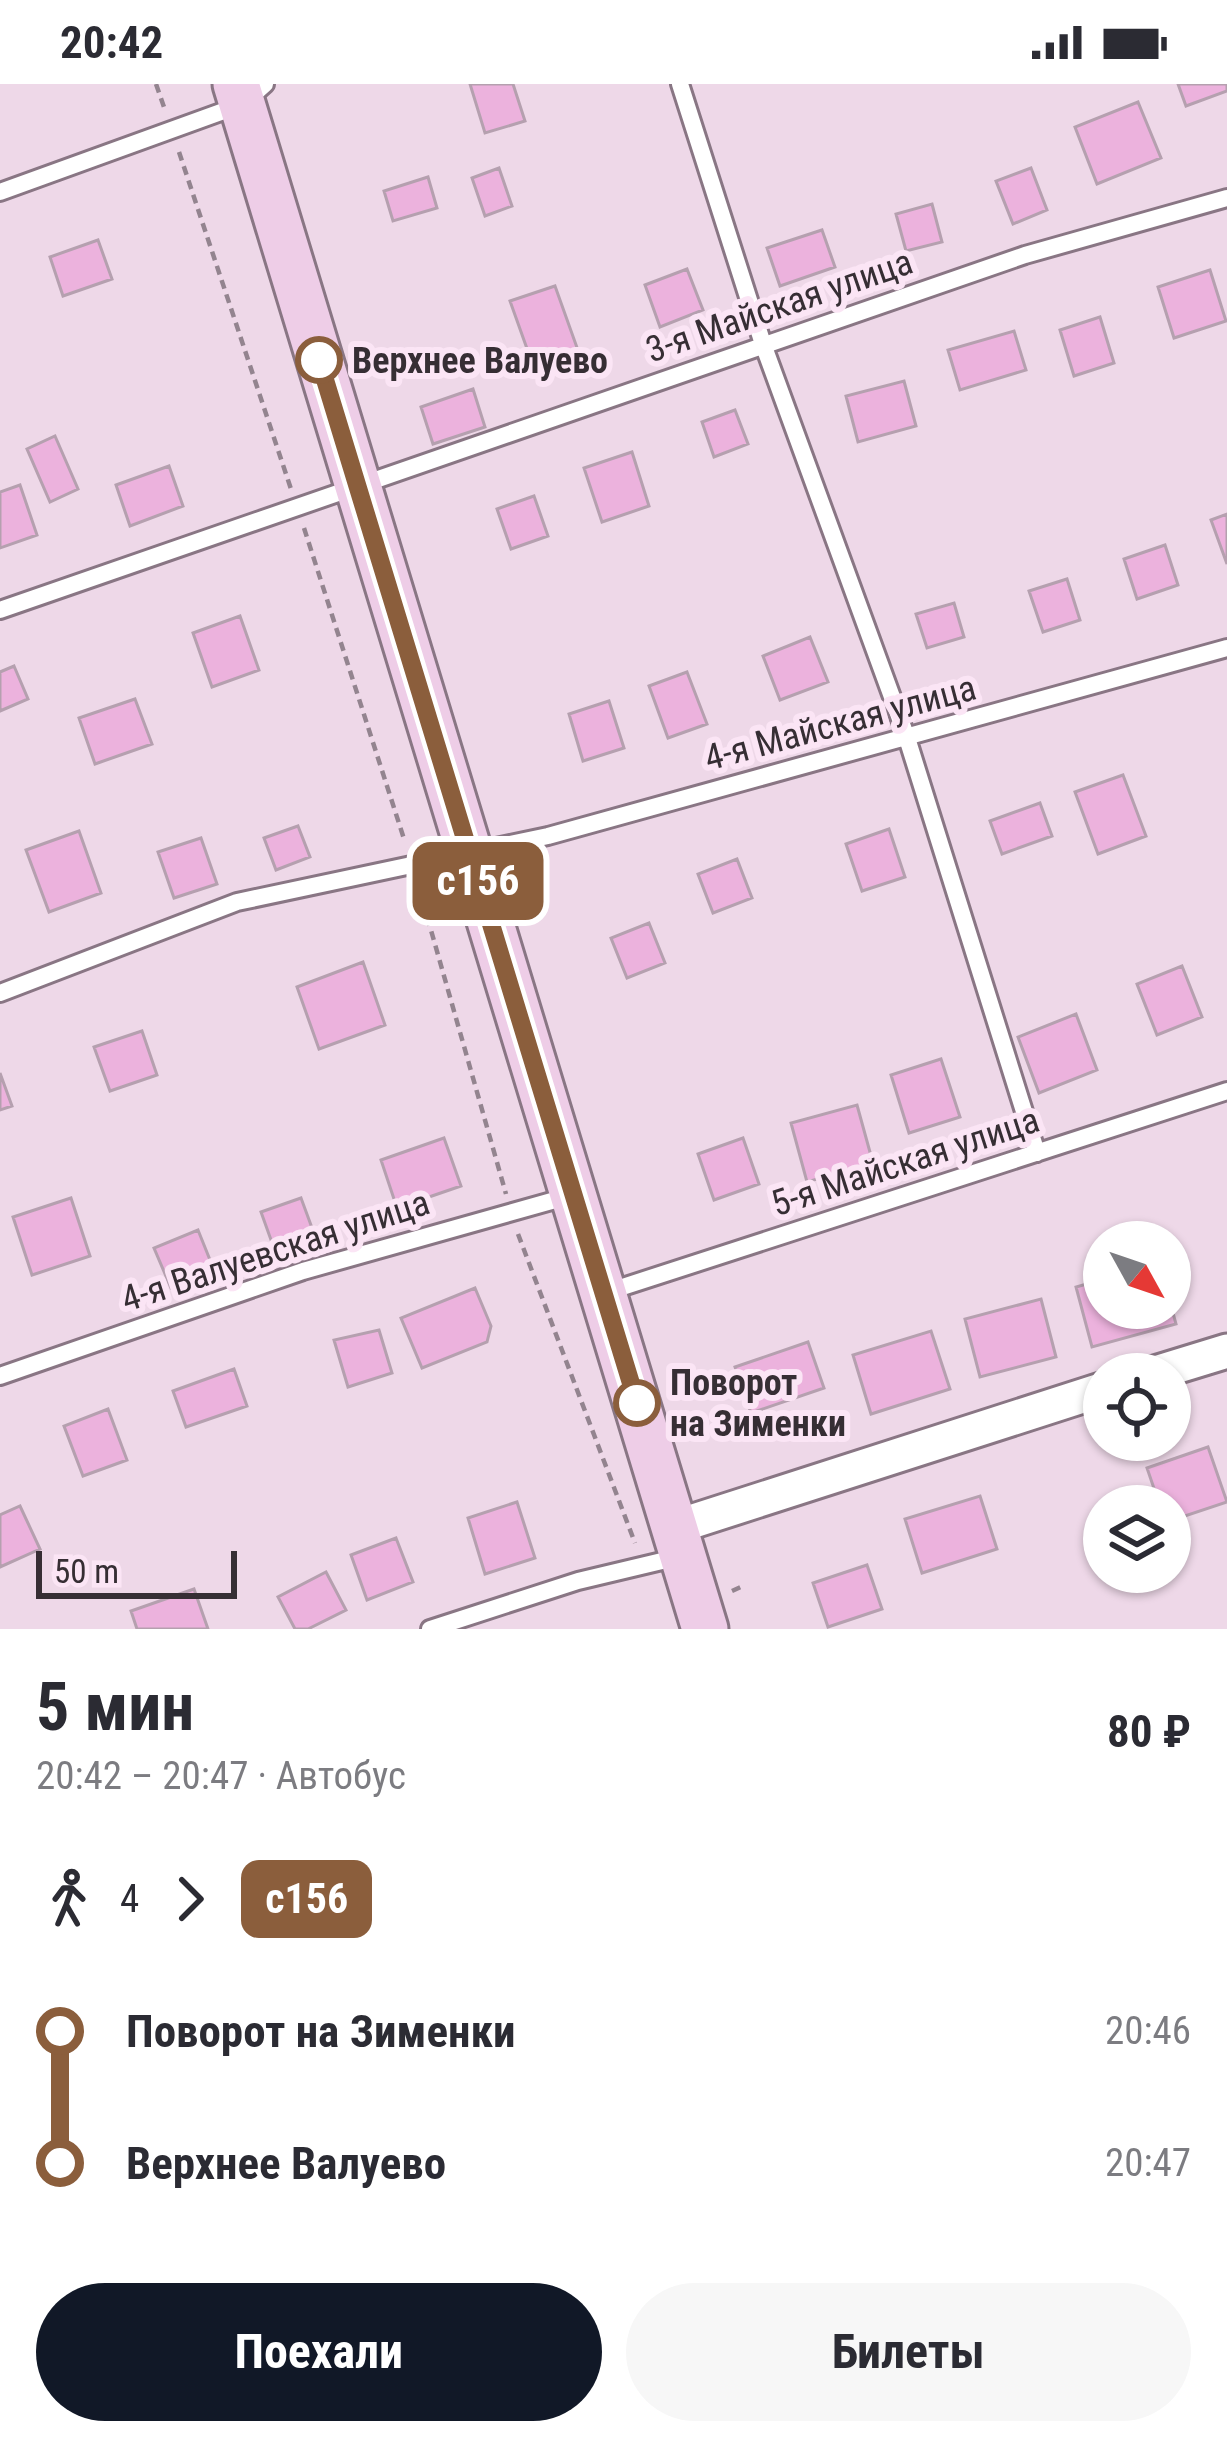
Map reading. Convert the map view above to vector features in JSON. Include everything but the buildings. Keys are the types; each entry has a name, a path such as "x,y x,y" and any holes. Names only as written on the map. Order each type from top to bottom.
{"street":[{"path":"248,91 358,489 705,1629"},
{"path":"1191,1362 1227,1351"},
{"path":"679,1542 1083,1397"}],"lane":[{"path":"680,84 763,344 907,738 1037,1153"},
{"path":"0,192 248,91"},
{"name":"3-я Майская улица","path":"0,610 1025,255 1227,198"},
{"name":"4-я Майская улица","path":"0,993 237,902 470,854 1227,648"},
{"name":"5-я Майская улица","path":"604,1293 1227,1091"},
{"name":"4-я Валуевская улица","path":"0,1376 303,1271 574,1195"},
{"path":"430,1629 679,1542"}],"bus line":[{"name":"с156","path":"319,360 637,1403"}],"place":[{"name":"Верхнее Валуево","path":"319,360"},
{"name":"Поворот на Зименки","path":"637,1403"}]}
